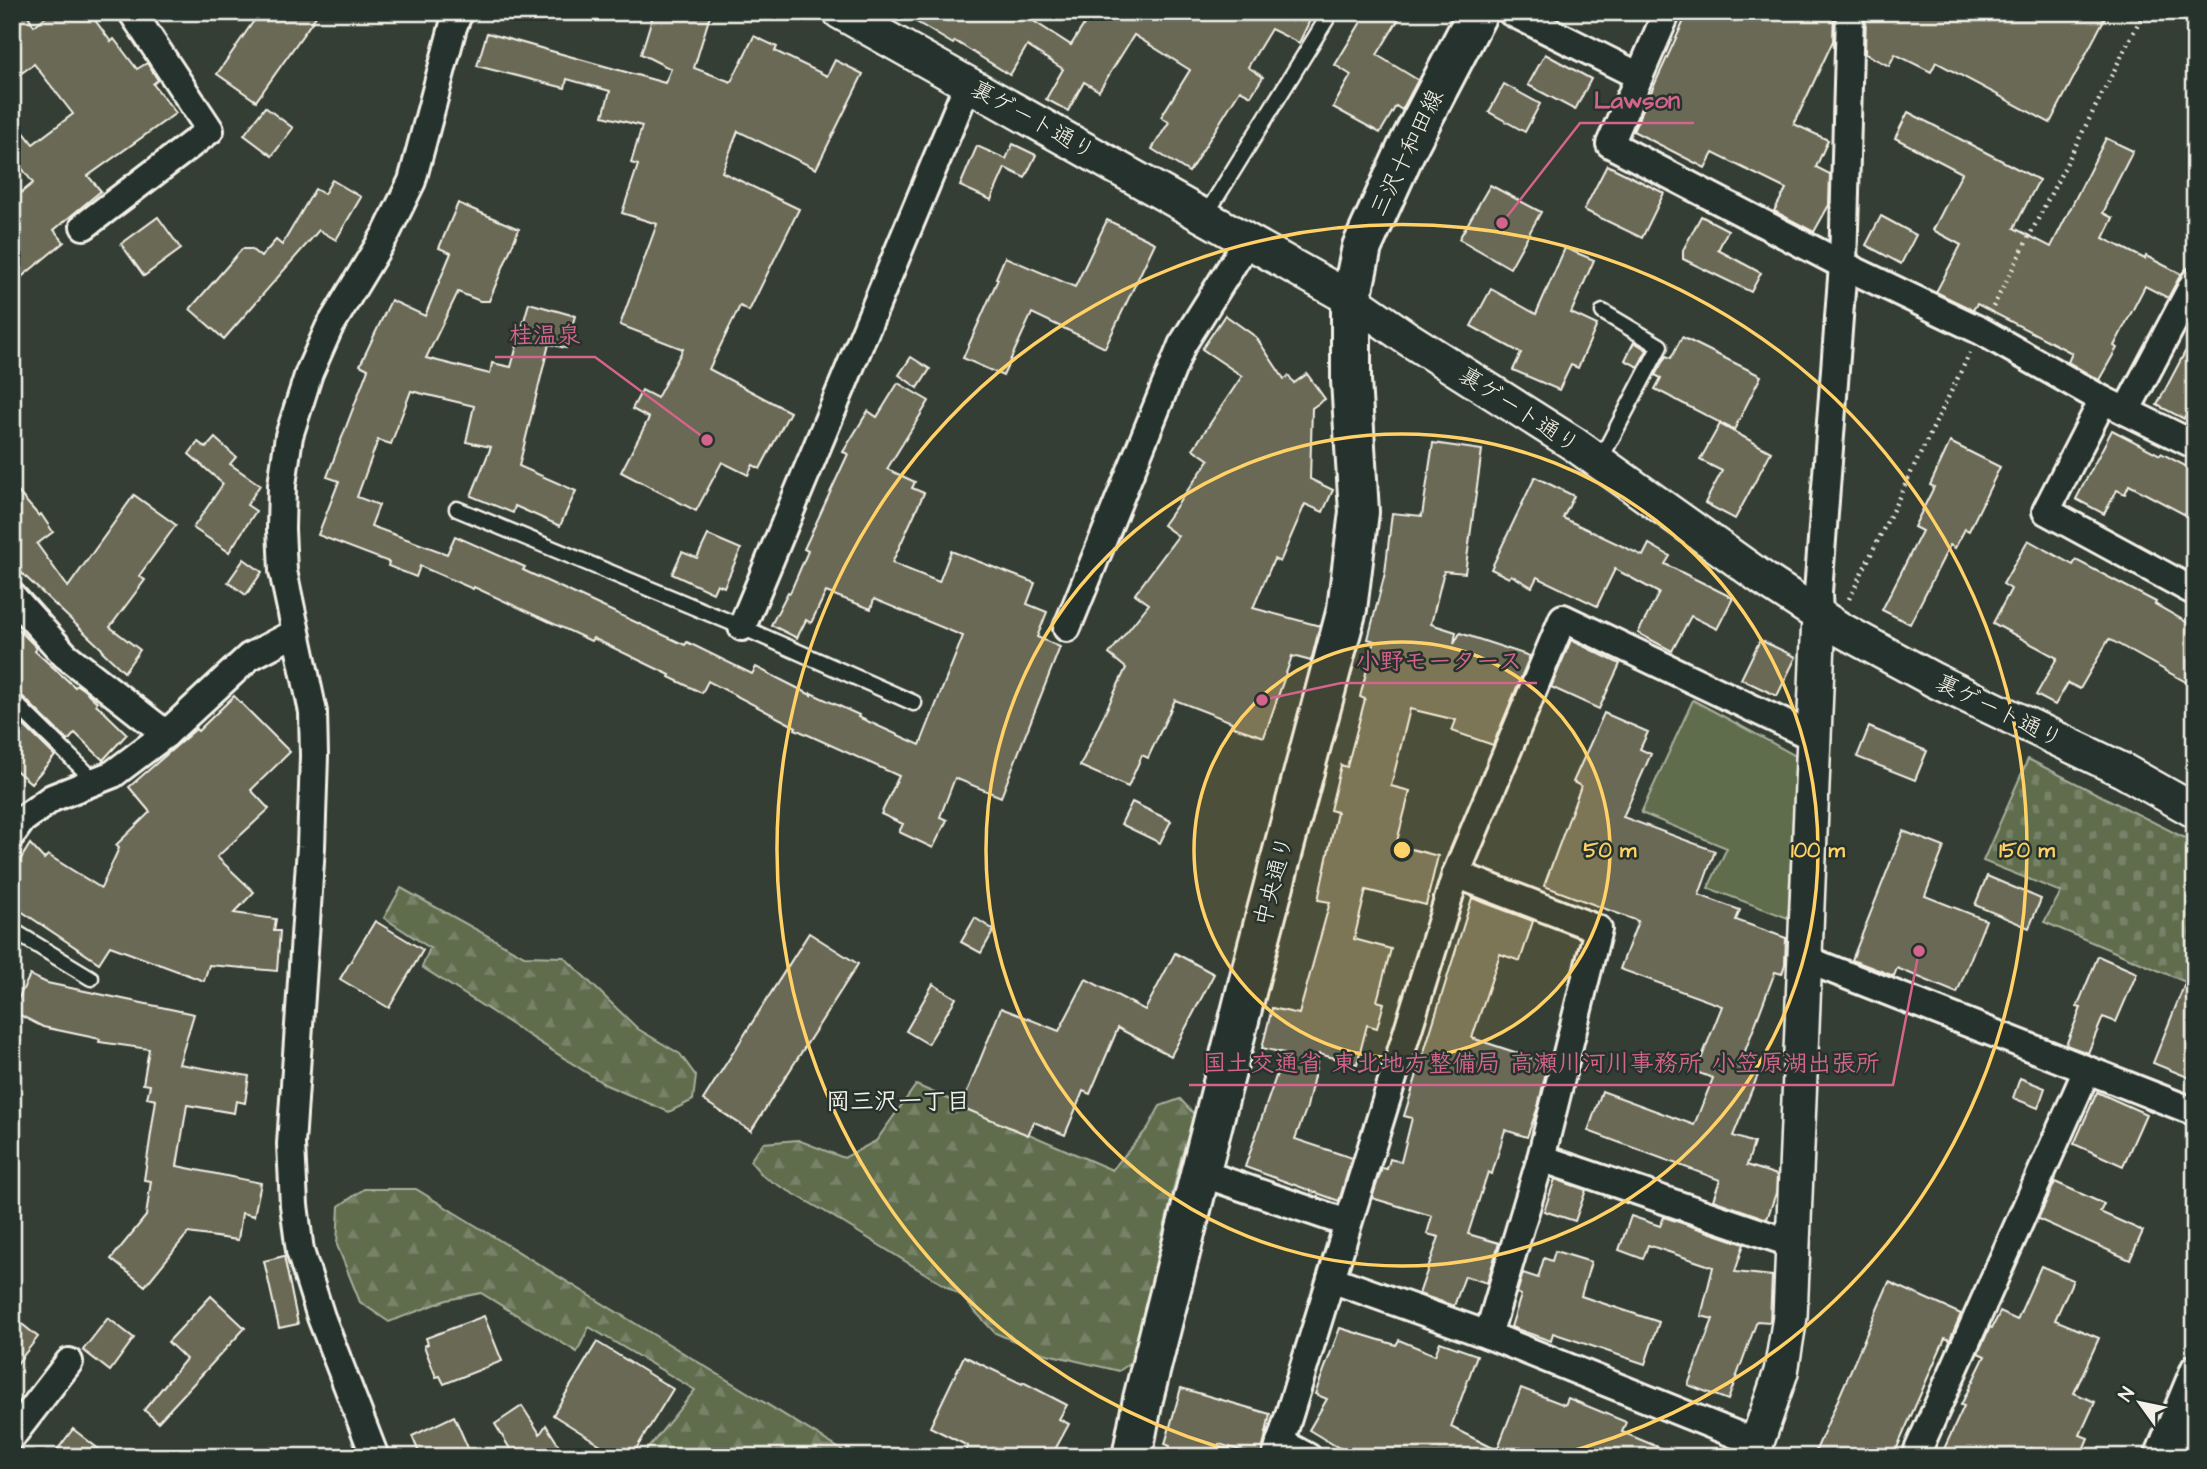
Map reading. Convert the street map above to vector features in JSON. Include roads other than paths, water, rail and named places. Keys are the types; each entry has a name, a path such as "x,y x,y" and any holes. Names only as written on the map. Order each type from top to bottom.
{"main road":[{"name":"三沢十和田線","path":"1351,299 1362,247 1406,150 1478,12"},
{"name":"中央通り","path":"1132,1457 1143,1399 1256,949 1347,609 1359,512 1351,380 1351,299"}],"street":[{"path":"84,226 210,130 132,12"},
{"path":"374,1457 321,1317 300,1251 294,1205 290,1144 311,847 314,755 313,712 283,571 282,485 289,436 309,373 329,328 387,232 412,181 459,12"},
{"name":"裏ゲート通り","path":"841,12 1351,299 1598,462 1819,616 1872,648 2122,770 2195,811"},
{"path":"1511,12 1639,76"},
{"path":"1667,12 1610,144 1843,265 1981,331 2115,406 2195,445"},
{"path":"1331,1279 1488,1335 1755,1450 1781,1372 1790,1317 1818,593 1843,265 1850,12"},
{"path":"742,626 968,84"},
{"path":"1067,628 1182,345 1248,240"},
{"path":"2195,281 2046,510 2195,592"},
{"path":"12,596 65,655 166,734"},
{"path":"1308,1457 1278,1450 1456,874 1563,618 1813,737"},
{"path":"12,834 22,820 52,798 113,774 166,734 249,657 295,633"},
{"path":"1456,874 1598,929 1541,1158 1488,1335"},
{"path":"1805,959 2195,1112"},
{"path":"1915,1457 2087,1070"},
{"path":"1541,1158 1793,1244"},
{"path":"1201,1174 1348,1223"},
{"path":"12,1436 69,1362"},
{"path":"2158,1457 2195,1368"},
{"path":"2169,1429 2195,1441"}],"lane":[{"path":"1205,216 1331,12"},
{"path":"1598,462 1660,345 1603,312"},
{"path":"457,509 742,626 914,703"},
{"path":"12,701 94,782"},
{"path":"12,930 91,978"}],"place":[{"name":"Lawson","path":"1502,223"},
{"name":"桂温泉","path":"707,440"},
{"name":"小野モータース","path":"1262,700"},
{"name":"国土交通省 東北地方整備局 高瀬川河川事務所 小笠原湖出張所","path":"1919,951"}],"district":[{"name":"岡三沢一丁目","path":"898,1102"}]}
